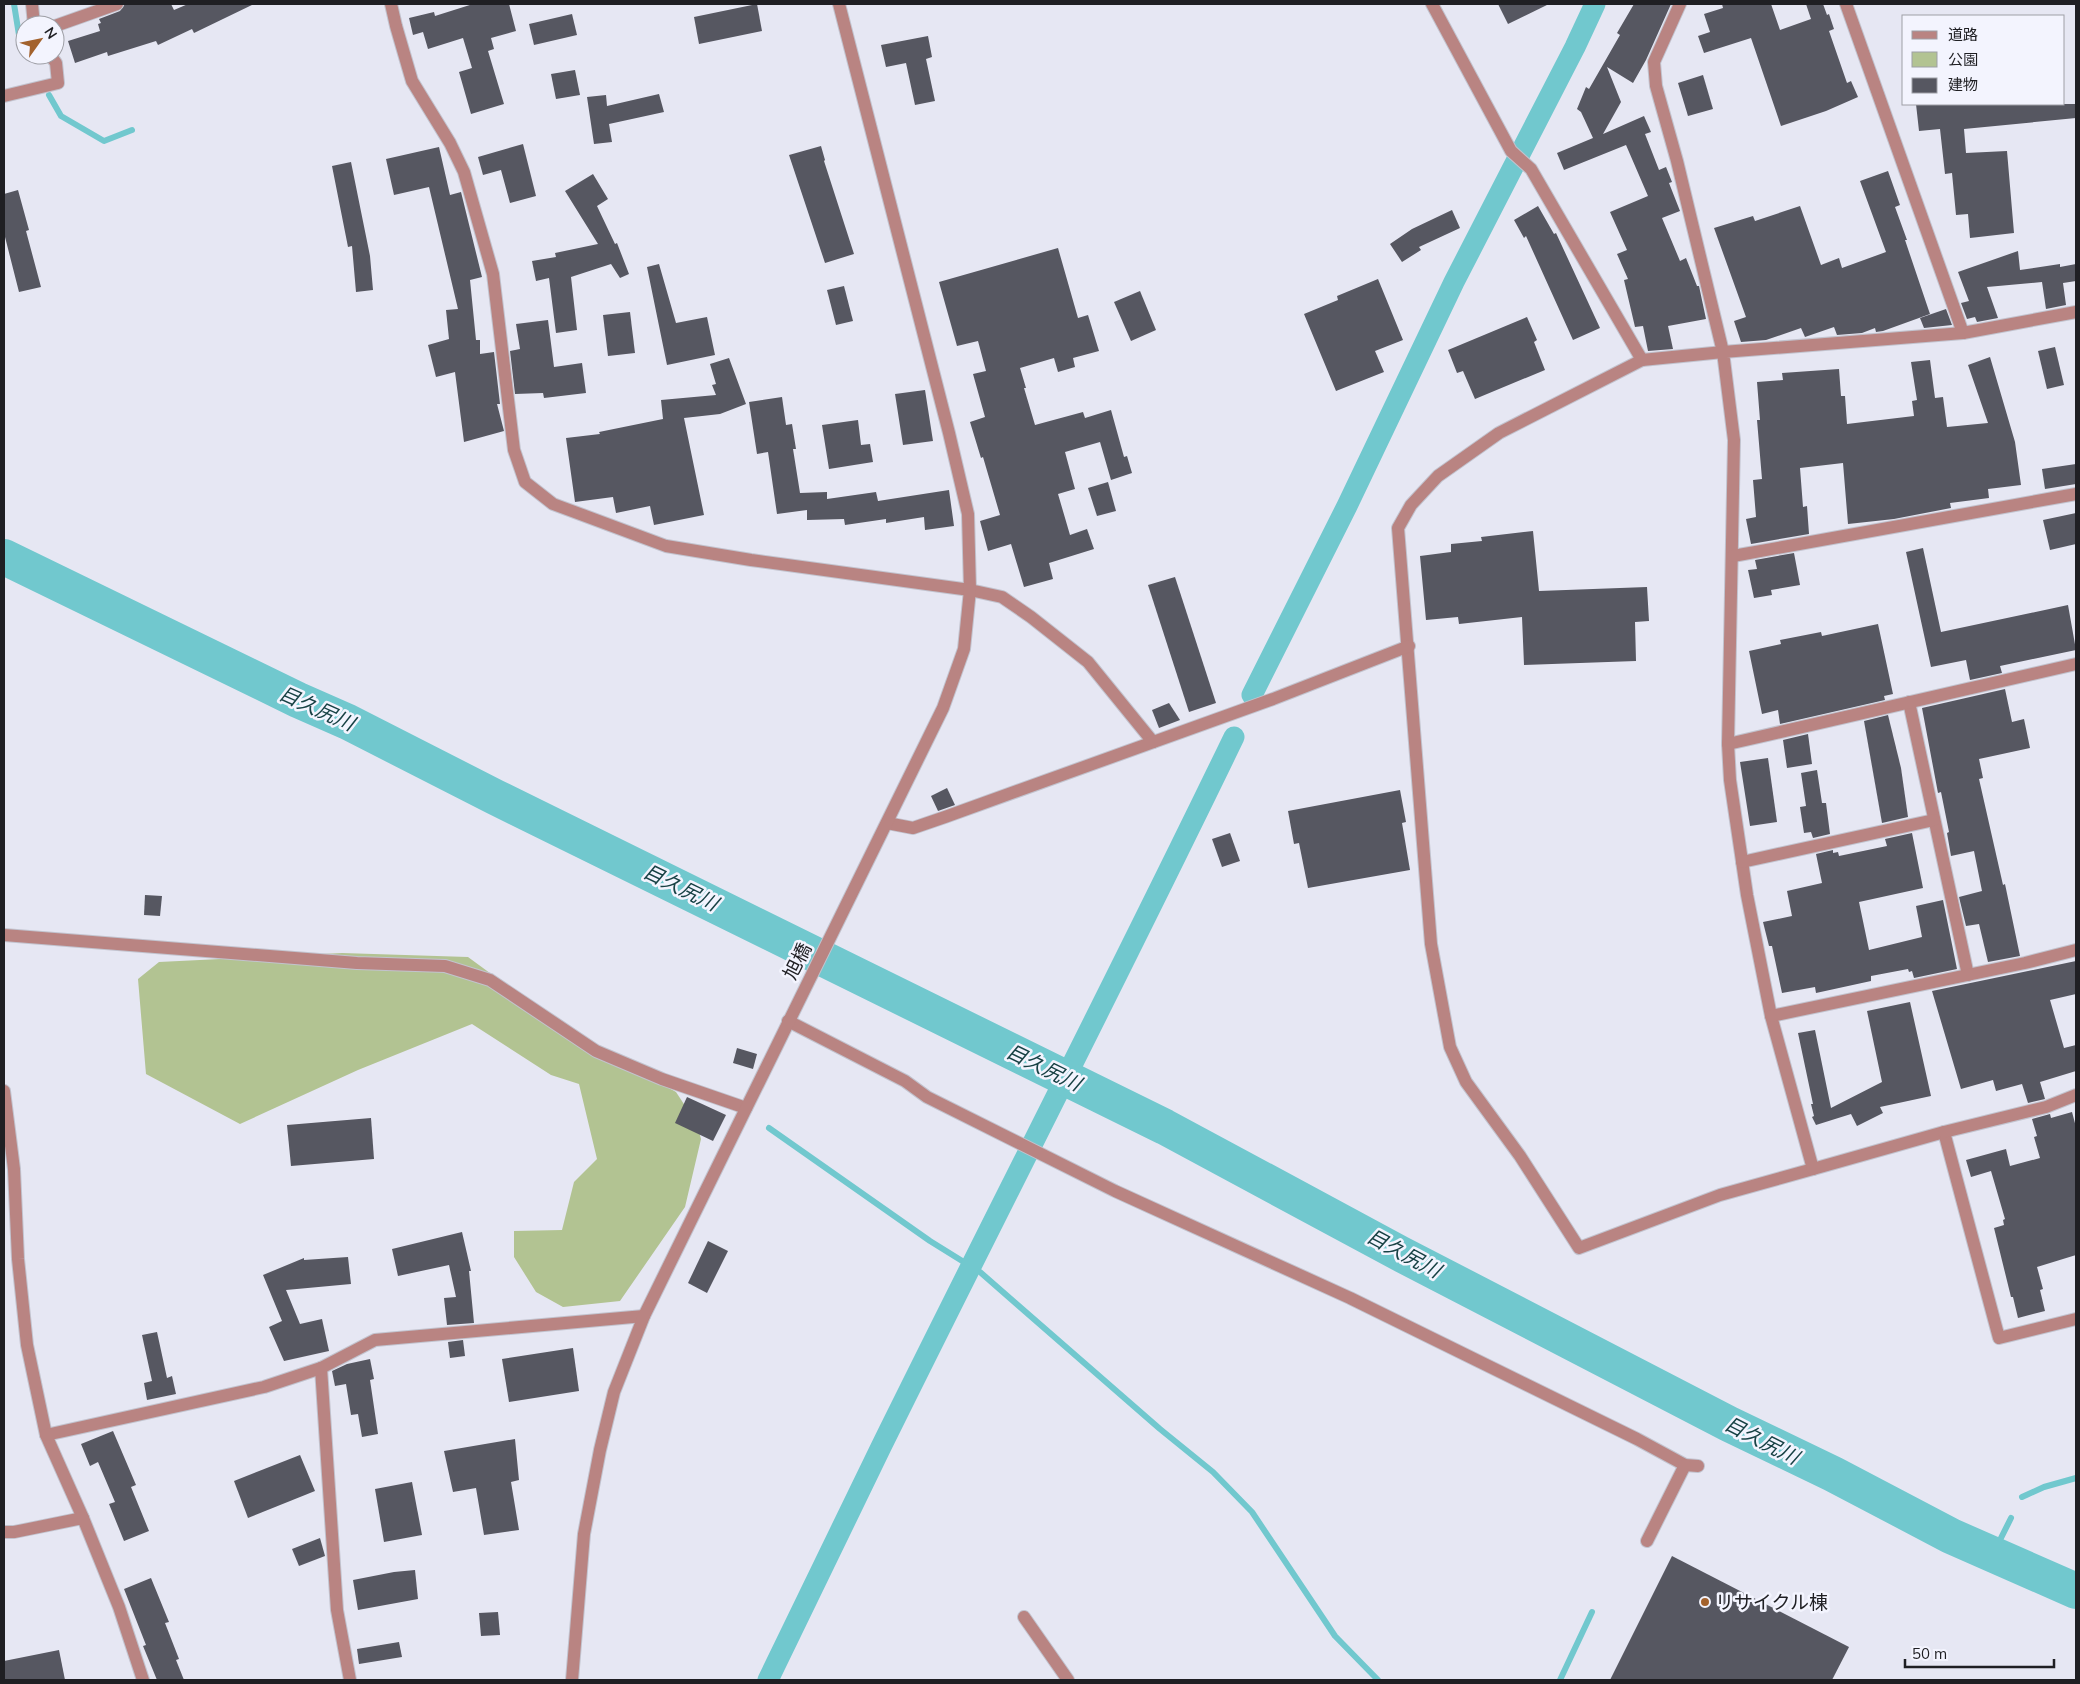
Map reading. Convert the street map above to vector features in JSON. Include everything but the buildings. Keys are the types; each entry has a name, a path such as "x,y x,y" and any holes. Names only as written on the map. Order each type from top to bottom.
{"street":[{"path":"65,22 117,4"},
{"path":"391,4 412,81 450,142 464,172 493,274 514,450 525,482 553,504 666,546 751,560 970,590 1002,597 1031,616 1088,662 1153,742"},
{"name":"旭橋","path":"572,1680 584,1534 600,1450 614,1392 644,1316 943,708 964,649 970,590 968,514 947,423 839,4"},
{"path":"1432,4 1511,151 1532,169 1642,360"},
{"path":"1680,4 1654,62 1656,86 1677,161 1724,352 1734,440 1728,744 1730,780 1747,895 1771,1016 1813,1169"},
{"path":"1846,4 1963,333"},
{"path":"4,96 58,83 56,65"},
{"path":"2076,312 1963,333 1642,360 1499,433 1438,476 1411,505 1398,528 1409,646 1431,944 1450,1047 1466,1082 1520,1156 1579,1248 1720,1195 1944,1132 2046,1106 2076,1095"},
{"path":"1733,556 2076,494"},
{"path":"887,823 913,828 1273,699 1409,646"},
{"path":"1728,744 2076,664"},
{"path":"1908,702 1968,975"},
{"path":"1742,862 1934,820"},
{"path":"4,935 356,963 445,966 490,980 596,1051 662,1080 746,1108"},
{"path":"1771,1016 1968,975 2076,950"},
{"path":"790,1018 905,1081 926,1096 1115,1191 1350,1298 1691,1466 1647,1541"},
{"path":"4,1091 6,1120 14,1169 18,1259 28,1345 46,1435 119,1606 143,1680"},
{"path":"1944,1132 1999,1338 2076,1319"},
{"path":"46,1435 264,1387 321,1368 376,1340 644,1316"},
{"path":"321,1368 337,1610 350,1680"},
{"path":"4,1532 14,1532 83,1518"},
{"path":"1024,1617 1068,1680"}],"green space":[{"path":"342,953 468,957 566,1029 676,1092 697,1124 701,1139 685,1207 620,1301 563,1307 536,1292 514,1257 514,1231 562,1230 574,1182 597,1159 579,1084 551,1075 472,1024 358,1070 240,1124 146,1074 138,979 159,962"}],"waterway":[{"path":"14,4 16,15"},
{"path":"1252,695 1347,506 1454,282 1575,47 1595,4"},
{"path":"49,95 61,116 104,141 132,130"},
{"name":"目久尻川","path":"4,557 298,700 348,722 495,797 1165,1127 1399,1253 1729,1424 1833,1474 1951,1536 2076,1591"},
{"path":"768,1680 881,1447 1234,737"},
{"path":"769,1128 930,1241 980,1272 1160,1429 1213,1472 1252,1512 1335,1636 1378,1680"},
{"path":"2022,1497 2044,1487 2076,1478"},
{"path":"1993,1554 2011,1518"},
{"path":"1560,1680 1592,1612"}],"place":[{"name":"リサイクル棟","path":"1705,1602"}]}
